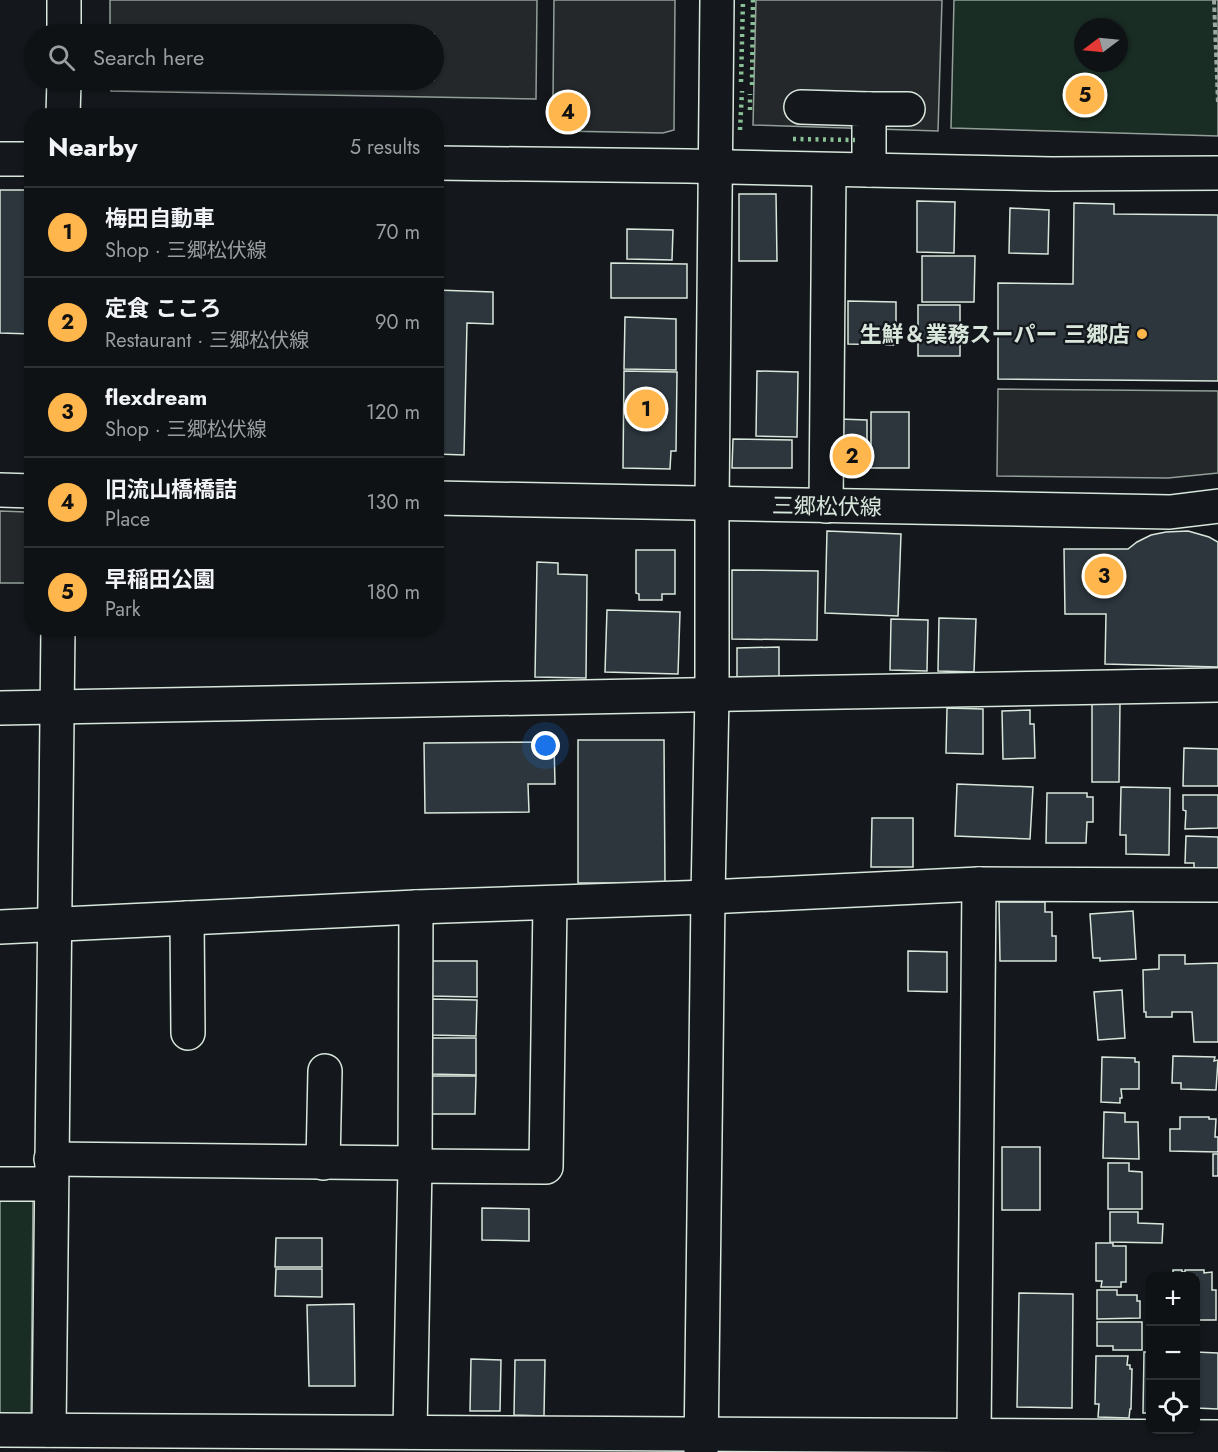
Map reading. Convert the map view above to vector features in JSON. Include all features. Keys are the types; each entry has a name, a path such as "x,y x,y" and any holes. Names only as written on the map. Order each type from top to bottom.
{"street":[{"path":"64,0 64,24"},
{"path":"701,1444 712,694 717,0"},
{"path":"63,108 64,90"},
{"path":"801,108 908,109"},
{"path":"869,109 869,170"},
{"path":"0,159 24,159"},
{"path":"444,163 715,166 1052,174 1218,173"},
{"path":"826,506 829,170"},
{"path":"0,490 24,491"},
{"name":"三郷松伏線","path":"444,498 1170,512 1218,506"},
{"path":"49,1430 58,636"},
{"path":"0,708 1218,685"},
{"path":"974,1437 980,884"},
{"path":"0,927 980,884 1218,885"},
{"path":"0,1184 51,1172 323,1162 546,1167 550,903"},
{"path":"410,1432 416,907"},
{"path":"187,918 188,1033"},
{"path":"323,1162 325,1071"},
{"path":"0,1430 410,1432 701,1444 974,1437 1218,1437"}],"path":[{"path":"1214,0 1218,104"}],"green space":[{"path":"954,0 1218,0 1218,136 951,128"},
{"path":"0,1197 33,1197 31,1417 0,1417"}],"shaded area":[{"path":"110,0 537,0 536,99 111,91 444,90 444,24 110,24"},
{"path":"554,0 675,0 674,130 663,133 561,131 560,109 553,98"},
{"path":"756,0 942,0 938,131 753,125"},
{"path":"998,389 1218,391 1218,473 1168,478 997,476"},
{"path":"0,511 24,512 24,583 0,583"}],"building":[{"path":"0,190 24,190 24,334 0,333"},
{"path":"739,194 776,194 777,261 739,261"},
{"path":"917,201 955,202 954,253 917,252"},
{"path":"1074,203 1114,204 1114,214 1218,215 1218,381 998,379 998,283 1073,284"},
{"path":"1010,208 1049,210 1048,254 1009,253"},
{"path":"627,229 673,230 672,260 627,259"},
{"path":"922,256 975,256 974,302 922,302"},
{"path":"611,263 687,264 687,298 611,298"},
{"path":"444,290 493,292 493,324 467,323 464,455 444,454"},
{"path":"848,301 896,302 896,345 848,344"},
{"path":"918,305 960,305 960,356 918,356"},
{"path":"625,317 676,319 676,370 624,369"},
{"path":"624,371 677,372 676,451 671,451 670,469 623,468"},
{"path":"757,371 798,372 797,437 756,436"},
{"path":"871,412 909,412 909,468 871,468"},
{"path":"839,419 867,420 867,469 838,468"},
{"path":"733,439 792,440 792,468 732,468"},
{"path":"827,531 901,534 898,616 825,613"},
{"path":"1188,531 1218,542 1218,667 1105,664 1106,614 1065,614 1064,549 1128,549 1151,535"},
{"path":"636,550 675,550 675,594 662,594 662,600 639,600 639,594 636,593"},
{"path":"537,562 558,563 558,574 587,575 586,678 535,677"},
{"path":"732,570 818,571 817,640 732,639"},
{"path":"607,610 680,612 678,674 605,672"},
{"path":"939,618 976,619 974,672 938,671"},
{"path":"891,619 928,620 927,671 890,670"},
{"path":"779,647 779,677 737,677 737,648"},
{"path":"1092,703 1120,703 1119,782 1092,782"},
{"path":"947,708 983,709 983,754 946,753"},
{"path":"1030,710 1030,724 1034,724 1035,758 1003,759 1002,711"},
{"path":"578,740 664,740 665,883 578,883"},
{"path":"554,742 555,784 528,784 529,812 425,813 424,743"},
{"path":"1184,748 1218,749 1218,786 1183,786"},
{"path":"957,784 1033,787 1030,839 955,836"},
{"path":"1121,787 1170,788 1169,855 1126,854 1126,835 1120,835"},
{"path":"1047,793 1087,793 1087,797 1093,797 1093,822 1087,822 1086,843 1046,843"},
{"path":"1183,795 1218,795 1218,828 1185,829 1186,811 1183,810"},
{"path":"872,818 913,818 913,867 871,867"},
{"path":"1186,836 1218,837 1218,871 1194,870 1194,863 1185,863"},
{"path":"999,902 1045,902 1045,912 1052,912 1052,936 1056,936 1056,961 1000,961"},
{"path":"1133,911 1136,959 1100,961 1100,958 1093,958 1090,914"},
{"path":"908,951 947,952 947,992 908,991"},
{"path":"1159,955 1185,955 1185,964 1218,963 1218,1042 1194,1042 1192,1012 1172,1012 1172,1017 1146,1017 1143,970 1159,969"},
{"path":"431,961 477,961 477,997 431,996"},
{"path":"1122,990 1125,1038 1098,1040 1094,992"},
{"path":"431,999 477,1000 476,1036 431,1035"},
{"path":"431,1038 476,1038 476,1075 430,1074"},
{"path":"1173,1056 1215,1057 1214,1061 1218,1060 1216,1090 1181,1089 1181,1083 1172,1083"},
{"path":"1102,1057 1135,1058 1135,1062 1139,1062 1139,1089 1121,1089 1120,1103 1101,1102"},
{"path":"430,1076 476,1076 475,1114 430,1114"},
{"path":"1104,1112 1125,1113 1125,1122 1138,1122 1139,1159 1103,1158"},
{"path":"1180,1117 1216,1119 1215,1137 1218,1137 1218,1152 1170,1151 1170,1129 1180,1129"},
{"path":"1002,1147 1040,1147 1040,1210 1002,1210"},
{"path":"1213,1154 1218,1154 1218,1176 1213,1176"},
{"path":"1108,1163 1129,1163 1129,1171 1142,1172 1142,1209 1108,1209"},
{"path":"482,1208 529,1209 529,1241 482,1240"},
{"path":"1110,1212 1138,1212 1138,1223 1163,1224 1162,1243 1110,1242"},
{"path":"276,1238 322,1238 322,1267 275,1267"},
{"path":"1096,1243 1126,1246 1126,1282 1121,1282 1121,1287 1101,1287 1102,1281 1096,1281"},
{"path":"276,1269 322,1269 322,1297 275,1296"},
{"path":"1185,1270 1212,1272 1212,1290 1216,1290 1216,1320 1200,1320 1200,1272 1185,1272"},
{"path":"1097,1290 1117,1290 1117,1295 1137,1295 1137,1301 1140,1301 1140,1318 1097,1319"},
{"path":"1019,1293 1073,1294 1072,1408 1017,1407"},
{"path":"354,1304 355,1386 309,1386 307,1305"},
{"path":"1097,1322 1142,1322 1142,1350 1113,1350 1113,1346 1097,1346"},
{"path":"1144,1352 1146,1352 1146,1413 1143,1413"},
{"path":"1200,1352 1218,1353 1218,1409 1200,1408"},
{"path":"1096,1356 1128,1356 1127,1365 1130,1365 1132,1369 1129,1418 1098,1417 1099,1404 1095,1404"},
{"path":"471,1359 501,1360 500,1411 470,1411"},
{"path":"515,1360 545,1360 544,1416 514,1415"}],"hedge":[{"path":"741,82 743,0"},
{"path":"752,85 753,0"},
{"path":"740,130 742,91"},
{"path":"750,94 750,110"},
{"path":"793,139 855,140"}],"place":[{"name":"早稲田公園","path":"1085,95"},
{"name":"旧流山橋橋詰","path":"568,112"},
{"name":"生鮮＆業務スーパー 三郷店","path":"1142,334"},
{"name":"梅田自動車","path":"646,409"},
{"name":"定食 こころ","path":"852,456"},
{"name":"flexdream","path":"1104,576"}]}
